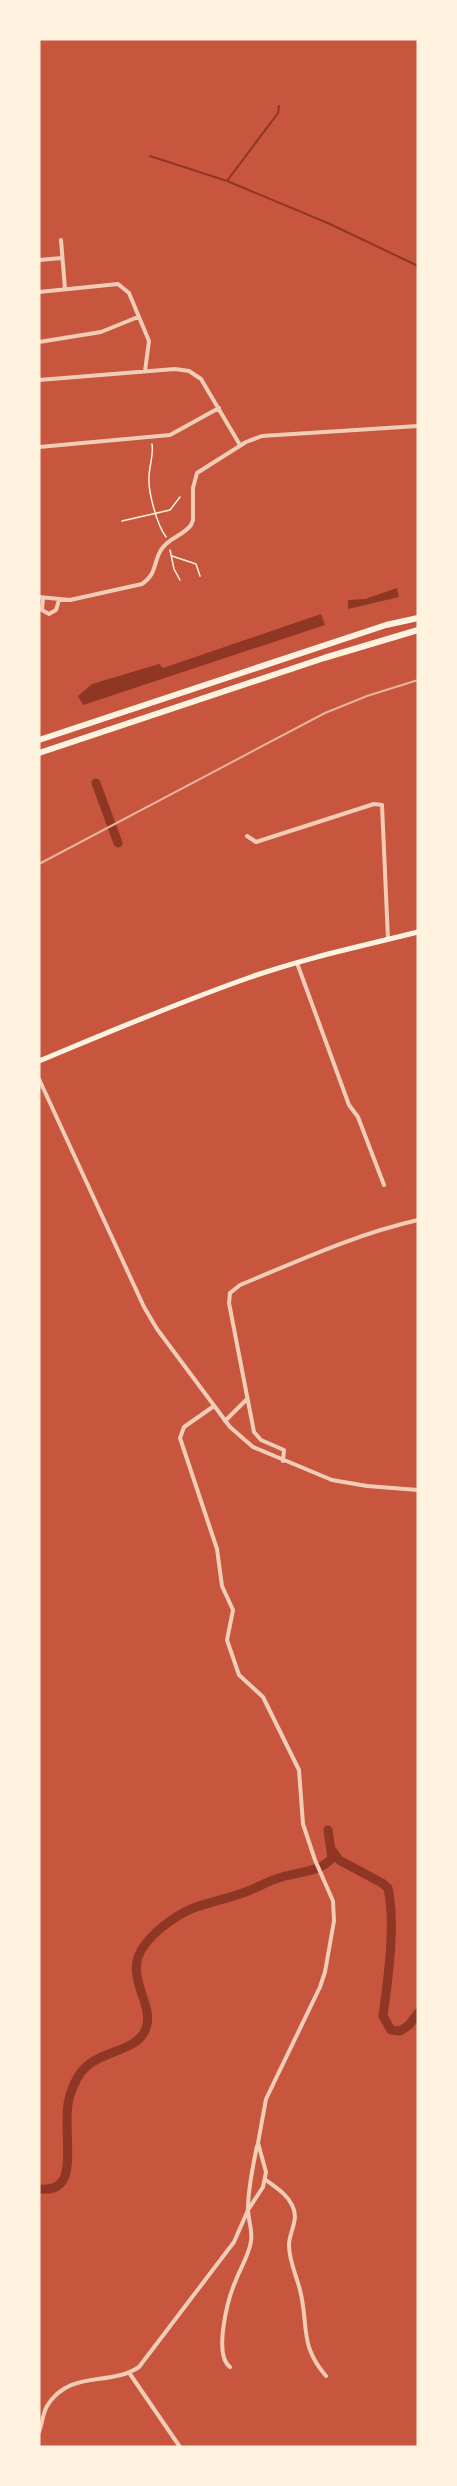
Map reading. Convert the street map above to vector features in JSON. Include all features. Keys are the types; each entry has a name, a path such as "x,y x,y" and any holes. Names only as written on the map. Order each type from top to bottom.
{"highway":[{"path":"39,740 386,625 418,618"},
{"path":"39,753 324,658 418,630"}],"main road":[{"path":"39,1061 196,997 297,963 418,932"}],"street":[{"path":"61,240 65,289"},
{"path":"39,260 62,258"},
{"path":"39,292 123,285 129,293 148,341 145,371"},
{"path":"39,342 101,332 138,317"},
{"path":"39,380 183,369 195,373 201,379 240,445"},
{"path":"39,447 170,435 219,408"},
{"path":"59,600 56,610 49,614 42,610 41,598 77,599 142,584 153,574 161,550 191,525 193,482 197,473 240,445 262,436 418,426"},
{"path":"247,836 256,842 374,804 382,805 388,939"},
{"path":"297,963 350,1105 358,1117 384,1185"},
{"path":"39,1079 144,1307 157,1329 225,1421 253,1447 332,1480 367,1486 418,1490"},
{"path":"283,1461 284,1450 261,1440 256,1434 229,1303 230,1293 235,1288 334,1246 387,1228 418,1221"},
{"path":"225,1421 247,1399"},
{"path":"214,1406 184,1427 180,1438 217,1549 222,1586 233,1610 227,1640 239,1675 263,1697 299,1770 303,1824 333,1901 334,1921 320,1987 266,2099 248,2210 252,2238 249,2252 231,2294 221,2348 225,2363 230,2367"},
{"path":"39,2432 46,2407 71,2383 130,2373 139,2367 234,2242 248,2210 266,2180 258,2143"},
{"path":"266,2180 285,2194 292,2205 295,2216 289,2241 290,2258 300,2291 307,2343 312,2359 326,2376"},
{"path":"130,2373 180,2447"}],"path":[{"path":"152,443 153,451 148,477 153,502 159,525 169,541 174,569 180,580"},
{"path":"122,522 170,510 180,497"},
{"path":"171,555 192,561 196,564 200,576"}],"shaded area":[{"path":"397,588 399,597 348,609 348,600 365,599"},
{"path":"321,614 325,625 83,705 78,696 92,684 159,664 163,668"}],"waterway":[{"path":"279,106 278,113 227,181 330,224 418,266"},
{"path":"150,156 227,181"},
{"path":"96,783 118,843"},
{"path":"39,2189 56,2187 66,2173 67,2108 80,2073 101,2057 136,2042 146,2028 147,2012 136,1967 138,1957 147,1941 179,1915 196,1907 242,1893 278,1878 309,1871 327,1863 332,1858 328,1830"},
{"path":"332,1850 339,1860 388,1888 391,1935 383,2016 391,2030 400,2031 409,2025 418,2013"}],"railway":[{"path":"39,864 325,713 367,696 418,680"}]}
